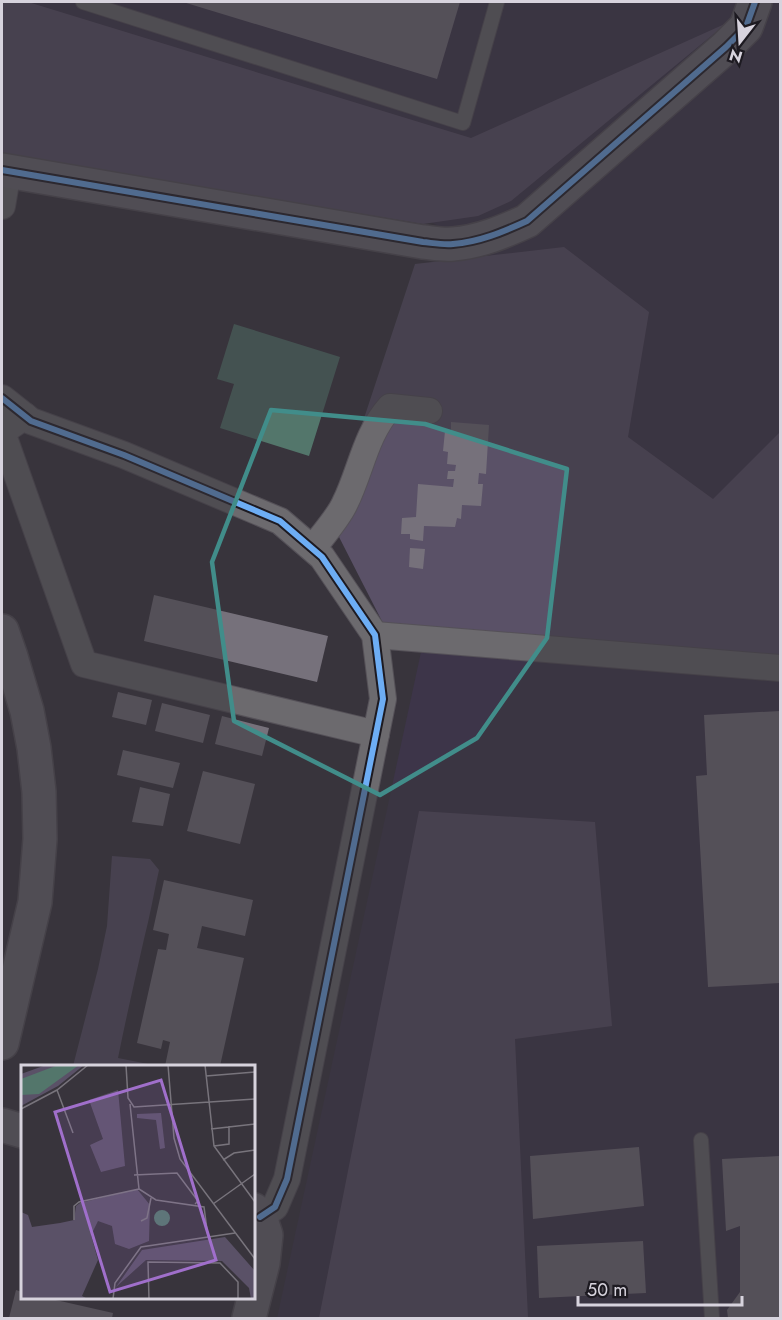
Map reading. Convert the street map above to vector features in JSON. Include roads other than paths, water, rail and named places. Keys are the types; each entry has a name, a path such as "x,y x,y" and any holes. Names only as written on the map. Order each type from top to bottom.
{"street":[{"path":"2,207 5,170 423,242 452,244 481,240 527,221 726,47 746,27 755,2"},
{"path":"2,399 31,421 124,455 280,521 322,557 375,635 383,699 286,1179 275,1207 257,1214 266,1235 263,1263 255,1294"},
{"path":"313,548 345,505 362,456 380,419 390,407 429,411"},
{"path":"25,416 2,432 84,664 376,734"},
{"path":"2,631 31,730 39,792 40,839 35,902 2,1044"},
{"path":"375,635 780,668"},
{"path":"2,1125 21,1131"},
{"path":"249,1318 254,1299"}],"lane":[{"path":"83,2 463,123 497,2"},
{"path":"701,1140 712,1318"}]}
